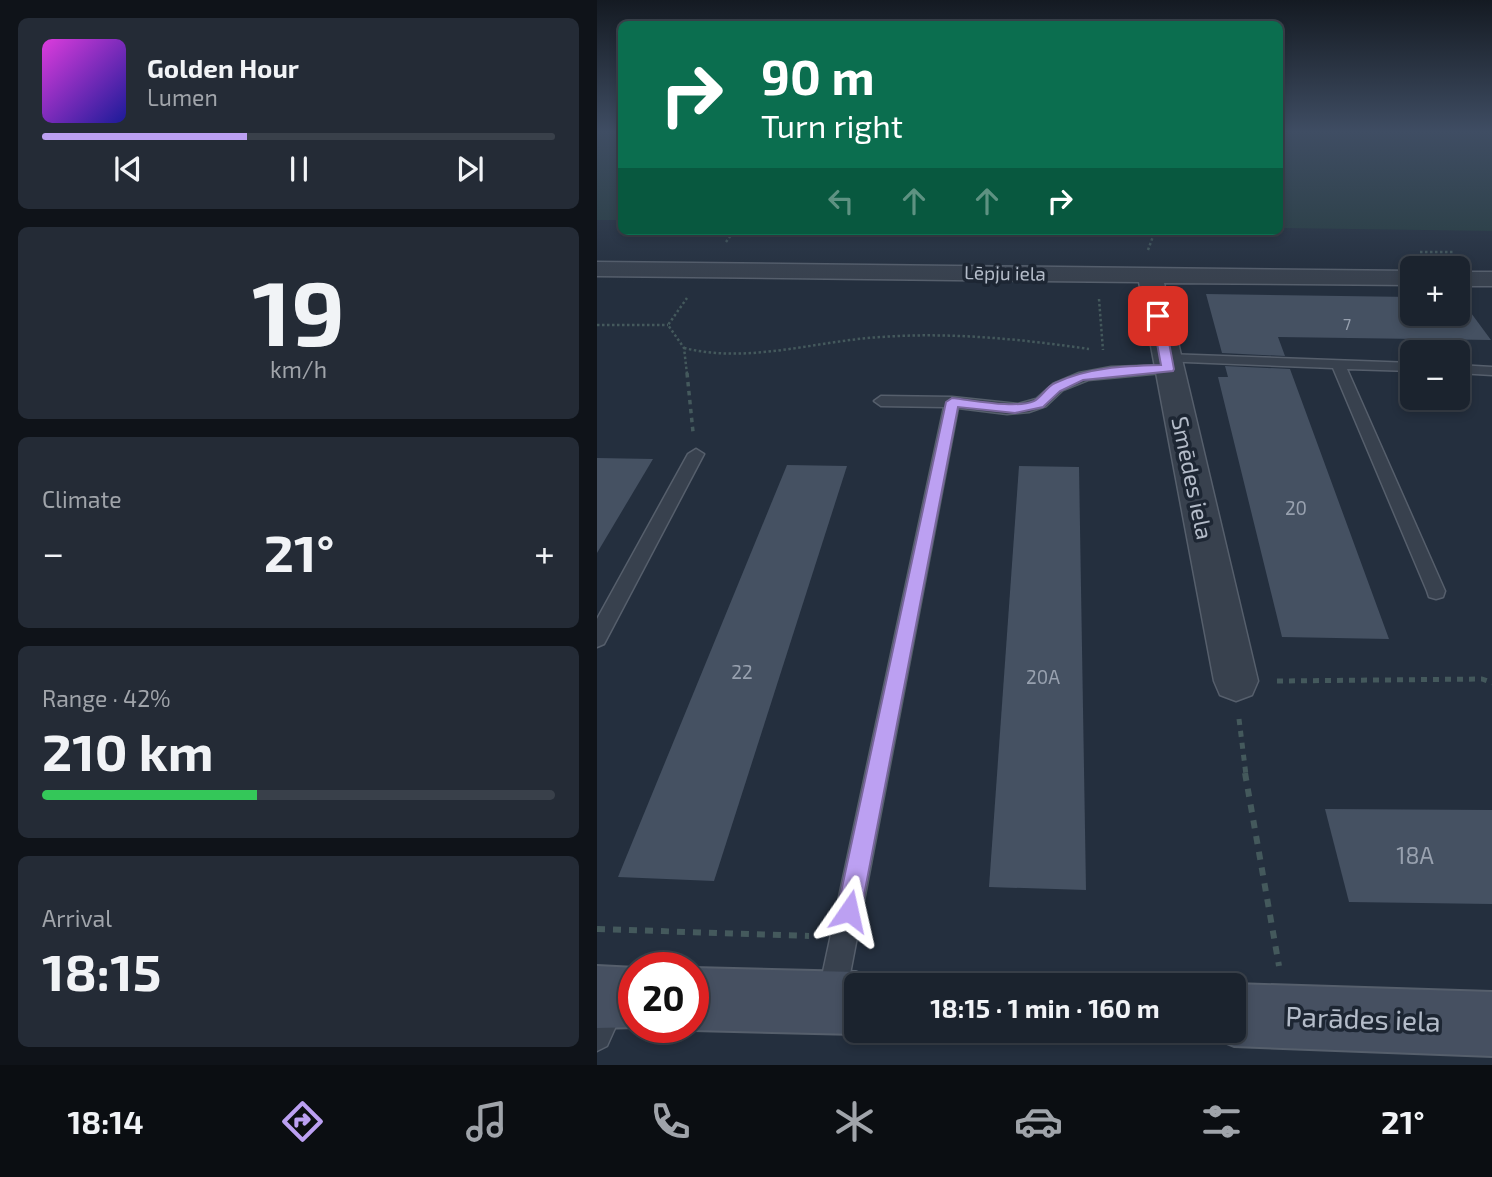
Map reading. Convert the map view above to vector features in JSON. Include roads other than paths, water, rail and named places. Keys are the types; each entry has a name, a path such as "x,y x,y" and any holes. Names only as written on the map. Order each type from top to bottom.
{"street":[{"name":"Lēpju iela","path":"597,269 1400,278"},
{"name":"Smēdes iela","path":"1150,274 1236,681"},
{"path":"1470,279 1492,279"},
{"path":"709,999 843,1002"},
{"name":"Parādes iela","path":"1261,1015 1492,1024"}],"lane":[{"path":"881,401 952,402 1015,408 1039,404 1055,388 1080,376 1167,363 1338,363 1400,366"},
{"path":"1338,363 1436,591"},
{"path":"1470,370 1492,371"},
{"path":"843,1002 843,937 952,402"},
{"path":"597,638 696,454"}]}
